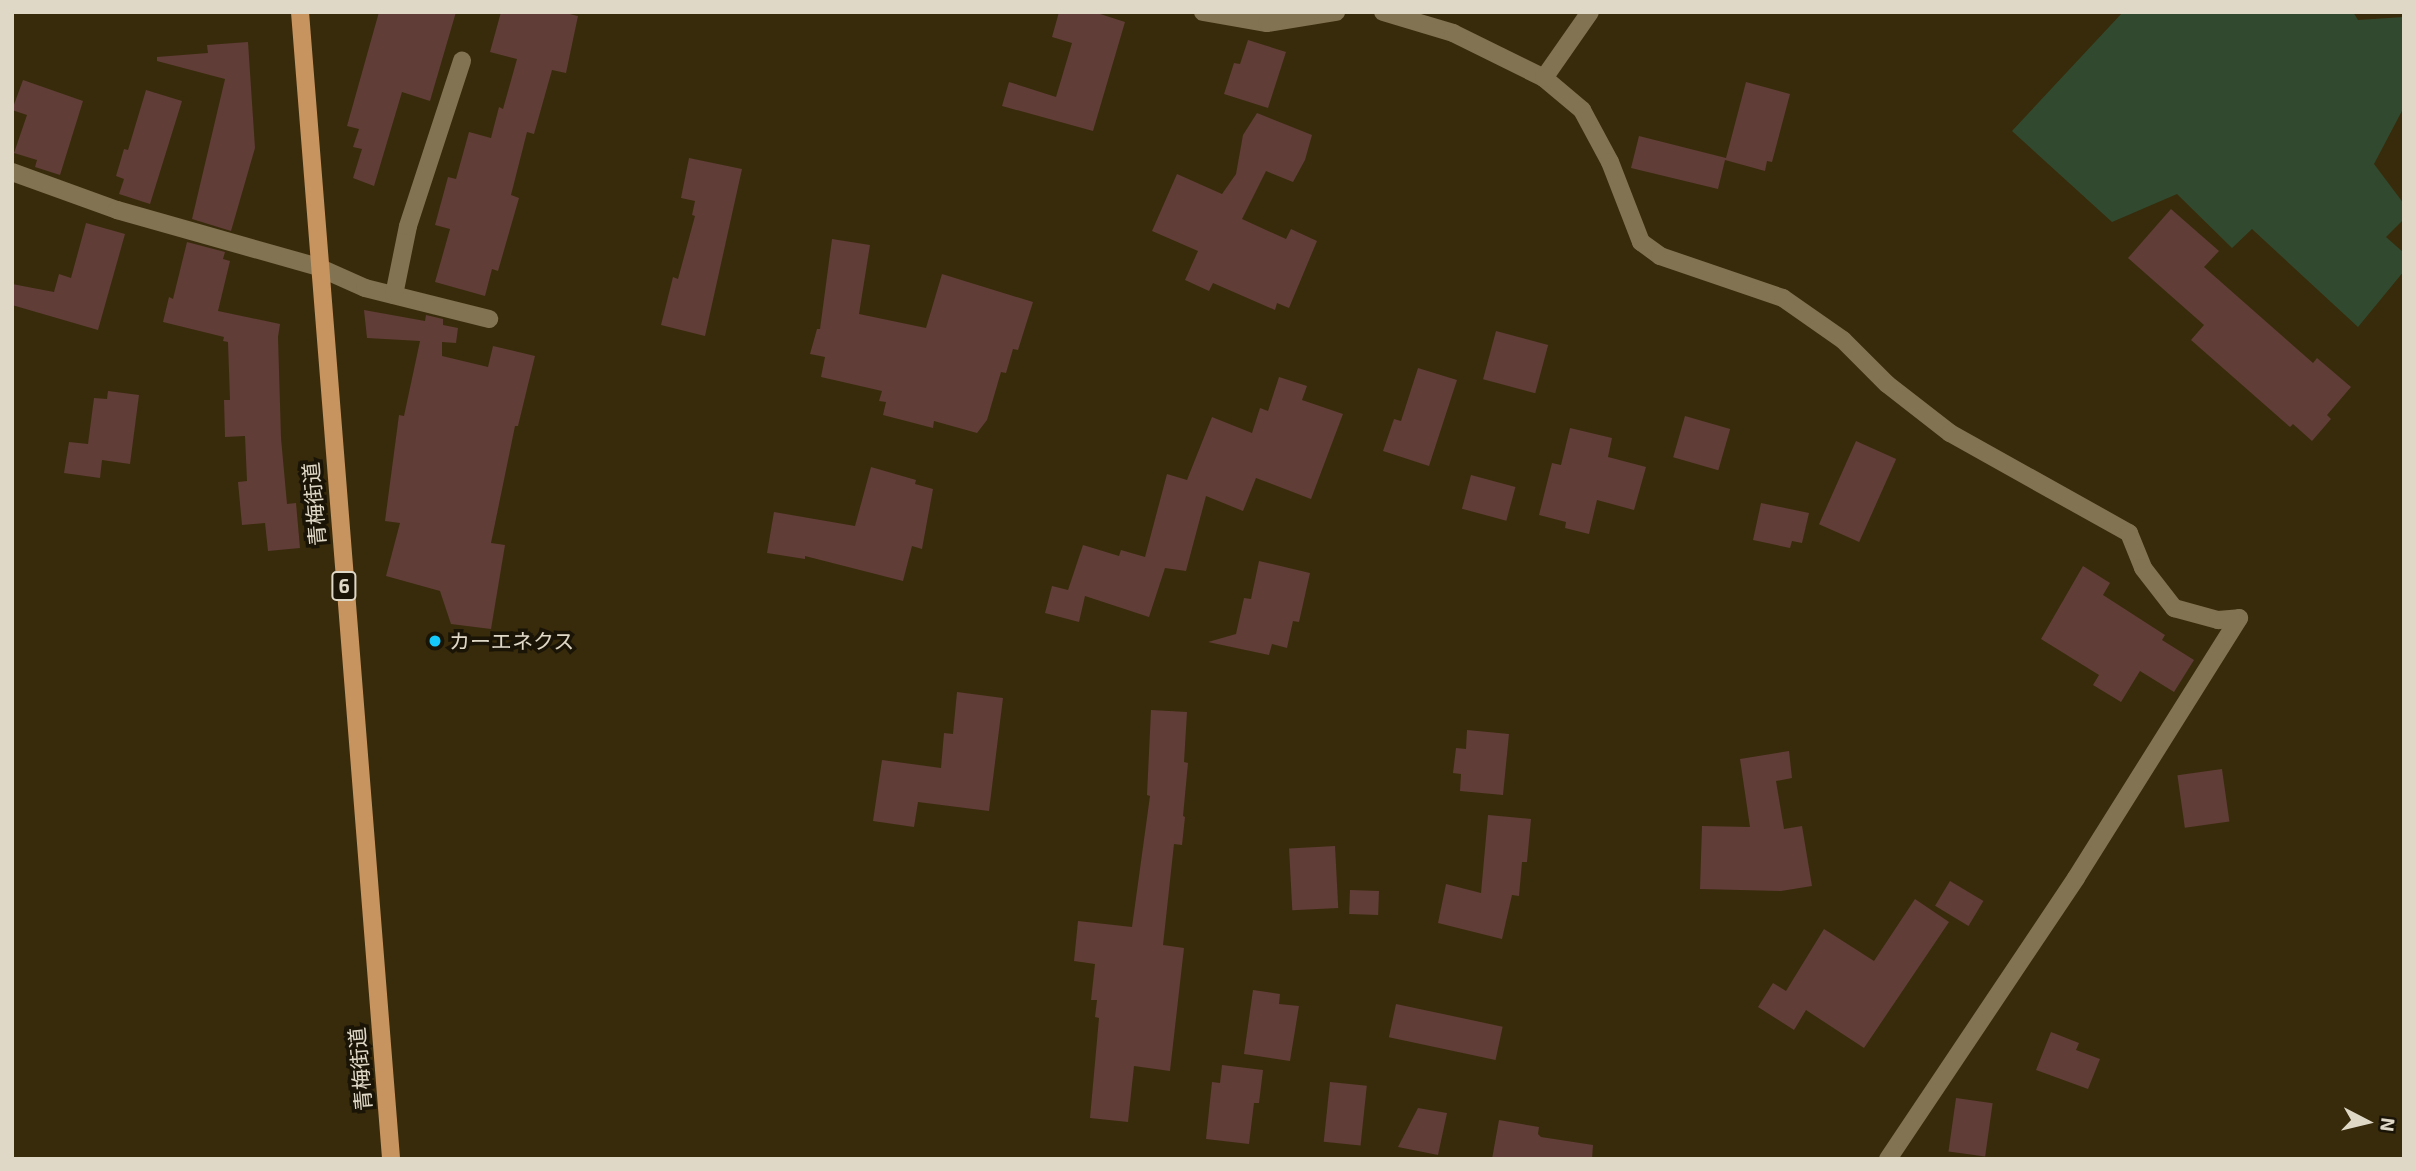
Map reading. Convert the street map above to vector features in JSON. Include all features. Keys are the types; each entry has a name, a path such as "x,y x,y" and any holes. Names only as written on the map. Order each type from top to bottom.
{"main road":[{"name":"青梅街道","path":"300,12 318,267 391,1159"}],"street":[{"path":"1203,12 1267,23 1336,12"},
{"path":"1383,12 1453,33 1544,78 1582,110 1609,162 1641,242 1660,256 1783,298 1843,340 1887,384 1950,433 2129,533 2143,568 2174,608 2218,620 2239,618 2076,878 1888,1159"},
{"path":"1544,78 1590,12"},
{"path":"394,295 408,226 462,61"},
{"path":"12,173 117,210 318,267 365,288 489,319"}],"green space":[{"path":"2123,12 2353,12 2358,20 2404,17 2404,107 2374,164 2404,204 2404,219 2386,237 2404,253 2404,271 2358,327 2252,229 2232,248 2177,194 2112,222 2012,131"}],"building":[{"path":"379,12 456,12 430,101 402,92 374,186 353,178 362,149 353,147 359,129 347,126"},
{"path":"501,12 561,12 578,16 566,73 552,70 534,134 527,132 511,195 519,198 498,271 492,269 485,296 435,282 450,229 435,225 448,177 456,179 469,132 491,138 499,107 503,109 517,59 490,52"},
{"path":"1059,12 1094,12 1125,22 1093,131 1002,106 1009,82 1056,97 1072,43 1052,37"},
{"path":"1248,40 1286,52 1268,108 1224,94 1234,63 1240,64"},
{"path":"248,42 255,148 231,231 192,219 225,79 157,61 157,57 208,53 207,45"},
{"path":"23,80 83,101 60,175 35,167 37,160 14,153 27,115 12,110"},
{"path":"1746,82 1790,94 1772,162 1767,161 1765,171 1725,160 1718,189 1631,168 1639,136 1726,158"},
{"path":"146,90 182,101 150,204 119,194 124,179 116,176 124,149 128,150"},
{"path":"1257,113 1312,135 1305,160 1293,182 1266,171 1242,219 1286,239 1291,229 1317,241 1289,308 1277,303 1275,310 1213,283 1209,291 1185,280 1198,251 1152,231 1177,174 1222,194 1236,174 1243,135"},
{"path":"689,158 742,169 705,336 661,325 673,277 678,279 695,216 692,215 695,201 681,198"},
{"path":"2171,209 2219,251 2204,267 2313,363 2317,358 2351,387 2327,415 2331,419 2312,441 2293,424 2290,427 2191,340 2204,325 2128,258"},
{"path":"86,223 125,234 98,330 12,305 12,284 54,292 59,274 71,278"},
{"path":"832,239 870,245 859,314 926,328 942,274 1033,302 1018,350 1013,349 1006,373 1001,372 987,420 977,433 934,421 933,428 883,415 886,402 879,401 882,391 821,377 825,357 810,354 817,329 820,329"},
{"path":"187,242 225,252 223,259 230,261 218,311 280,324 278,337 281,438 287,504 296,503 300,548 268,551 265,523 242,525 238,482 247,481 245,436 225,437 224,400 230,400 228,342 223,341 224,337 163,322 169,297 173,299"},
{"path":"364,310 425,321 426,315 443,319 443,325 458,328 456,343 442,342 442,356 488,367 493,346 535,356 518,426 515,426 491,543 505,545 491,629 451,624 440,591 386,576 400,523 385,521 399,415 404,416 420,341 367,338"},
{"path":"1496,331 1548,345 1535,393 1483,379"},
{"path":"1418,368 1457,380 1429,466 1383,451 1394,419 1401,421"},
{"path":"1279,377 1307,386 1302,400 1343,414 1311,499 1256,478 1243,511 1206,496 1186,571 1165,568 1149,617 1085,596 1079,622 1045,613 1052,586 1068,590 1083,545 1119,556 1121,550 1145,557 1167,474 1187,480 1212,417 1252,433 1260,408 1268,411"},
{"path":"108,391 139,395 130,464 102,460 100,478 64,473 69,442 88,444 94,398 107,399"},
{"path":"1685,416 1730,429 1718,470 1673,457"},
{"path":"1570,428 1612,438 1608,457 1646,467 1634,510 1597,500 1589,534 1565,528 1566,522 1539,515 1552,463 1561,465"},
{"path":"1856,441 1896,459 1859,542 1819,524"},
{"path":"871,467 916,480 915,484 933,489 922,549 912,546 903,581 805,556 805,559 767,553 774,512 855,526"},
{"path":"1471,475 1515,487 1506,521 1462,509"},
{"path":"1761,503 1809,513 1802,543 1792,541 1790,548 1753,540"},
{"path":"1259,561 1310,573 1299,622 1293,621 1287,648 1272,644 1269,655 1208,642 1236,634 1244,598 1251,599"},
{"path":"2083,566 2110,583 2103,595 2165,635 2162,640 2194,660 2174,692 2140,671 2121,702 2093,685 2099,675 2041,639"},
{"path":"957,692 1003,698 989,811 918,802 914,827 873,821 882,760 941,768 944,733 953,734"},
{"path":"1151,710 1187,712 1185,817 1182,845 1174,844 1163,945 1184,948 1170,1071 1134,1066 1128,1122 1090,1118 1099,1018 1095,1017 1097,1000 1091,1000 1095,964 1074,961 1078,921 1132,927 1150,796 1147,795"},
{"path":"1467,730 1509,734 1503,795 1460,791 1461,774 1453,773 1456,748 1466,749"},
{"path":"1789,751 1792,778 1776,781 1784,829 1802,826 1812,886 1781,891 1700,889 1702,826 1750,827 1740,759"},
{"path":"2222,769 2229,821 2185,828 2177,775"},
{"path":"1488,815 1531,819 1527,862 1522,862 1519,896 1512,895 1502,939 1438,923 1446,884 1481,893"},
{"path":"1335,846 1338,908 1292,910 1289,848"},
{"path":"1950,881 1983,901 1968,926 1935,906"},
{"path":"1350,890 1379,891 1378,915 1349,914"},
{"path":"1915,899 1949,922 1864,1048 1806,1010 1794,1030 1758,1007 1773,983 1786,991 1824,929 1874,961"},
{"path":"1253,990 1280,994 1279,1004 1299,1006 1290,1061 1244,1054"},
{"path":"1396,1004 1503,1027 1496,1060 1389,1037"},
{"path":"2051,1032 2079,1043 2076,1050 2100,1059 2088,1089 2036,1070"},
{"path":"1222,1065 1263,1070 1259,1103 1254,1103 1249,1144 1206,1139 1212,1082 1220,1083"},
{"path":"1330,1082 1367,1086 1361,1146 1324,1142"},
{"path":"1956,1098 1993,1103 1985,1157 1948,1151"},
{"path":"1418,1108 1447,1113 1438,1155 1398,1147"},
{"path":"1499,1120 1539,1127 1538,1134 1541,1137 1593,1145 1592,1159 1492,1159"}],"place":[{"name":"カーエネクス","path":"435,641"}]}
